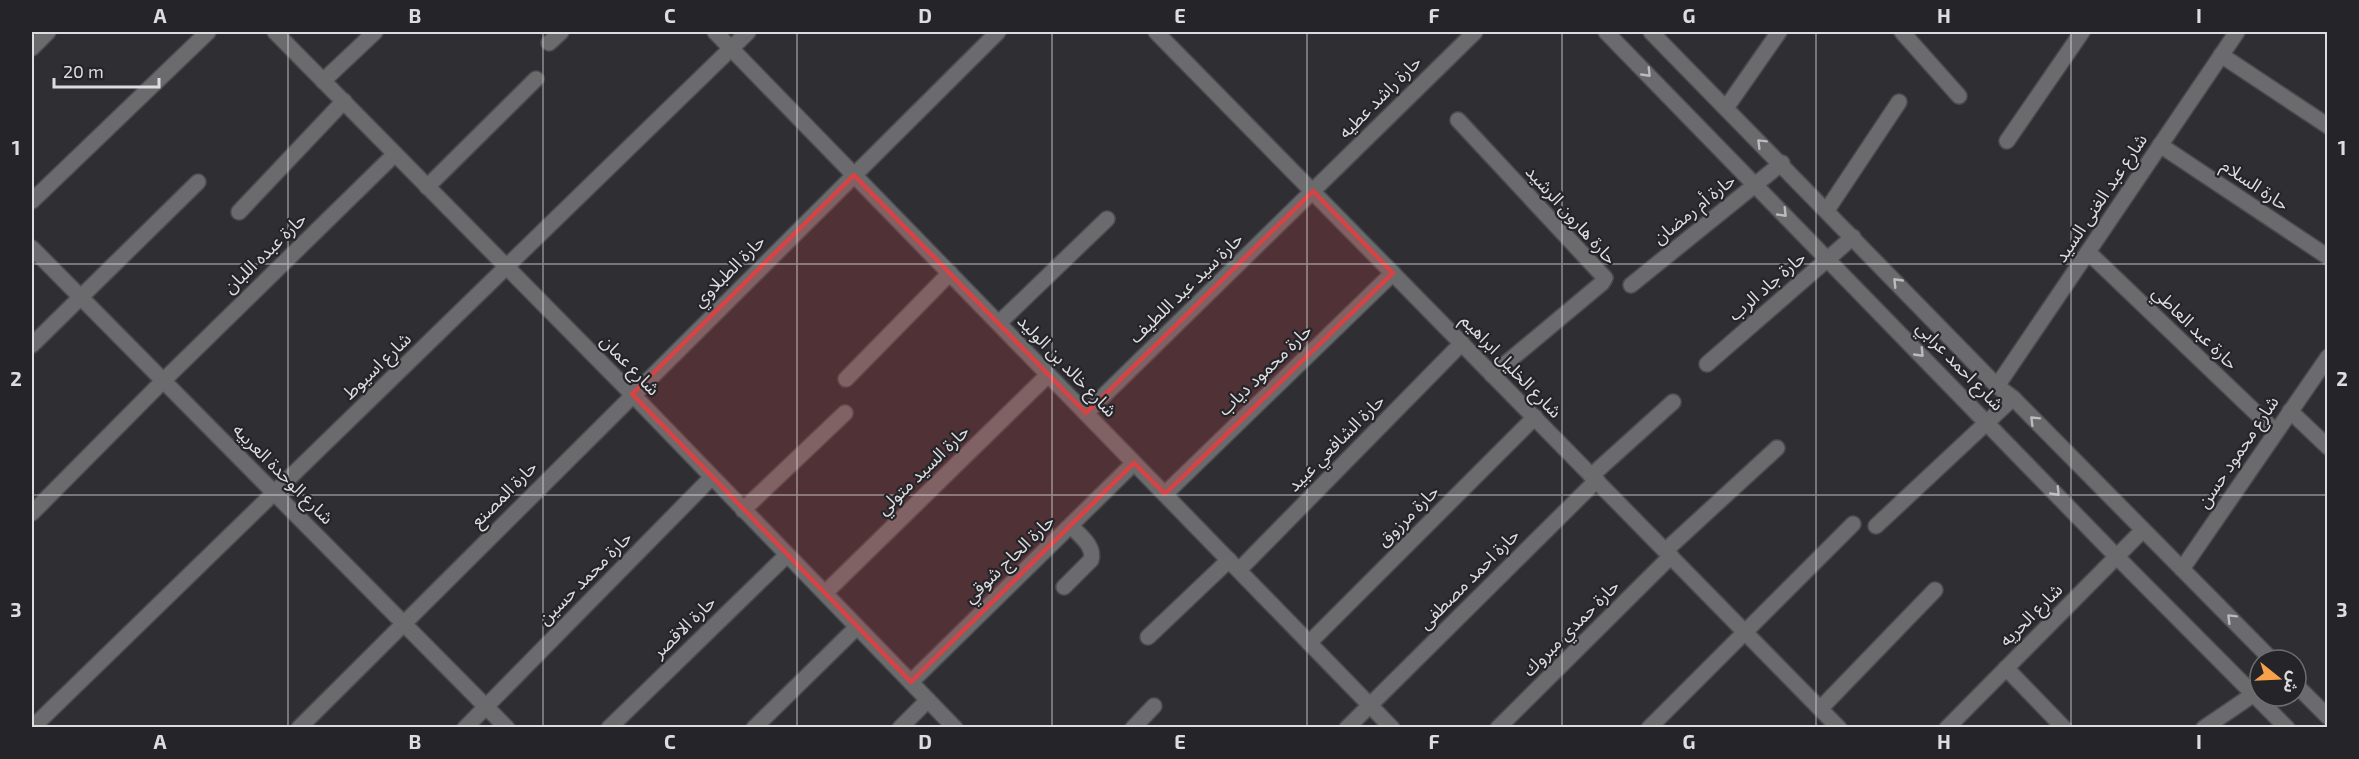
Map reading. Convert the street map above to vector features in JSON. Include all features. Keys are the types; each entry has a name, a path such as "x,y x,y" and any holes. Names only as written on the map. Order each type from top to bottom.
{"street":[{"path":"32,48 48,32"},
{"path":"32,201 208,32"},
{"name":"شارع عمان","path":"275,32 632,394 956,728"},
{"path":"323,81 375,32"},
{"path":"549,43 561,32"},
{"name":"شارع خالد بن الوليد","path":"715,32 1392,728"},
{"name":"شارع اسيوط","path":"32,728 748,32"},
{"name":"حارة الطبلاوي","path":"632,394 998,32"},
{"name":"شارع الخليل ابراهيم","path":"1156,32 1839,728"},
{"name":"حارة راشد عطيه","path":"1313,191 1475,32"},
{"name":"شارع احمد عرابي","path":"1606,32 2116,556 2248,688"},
{"name":"شارع احمد عرابي","path":"1651,32 1782,163 1997,386 2013,399 2260,648"},
{"path":"1726,108 1779,32"},
{"path":"1902,32 1959,96"},
{"path":"2007,141 2082,32"},
{"name":"شارع عبد الغنى السيد","path":"1997,386 2237,32"},
{"path":"2221,55 2328,126"},
{"path":"427,187 536,79"},
{"path":"239,212 344,101"},
{"path":"1827,210 1899,102"},
{"name":"حارة هارون الرشيد","path":"1458,120 1605,278 1602,283 1492,375"},
{"name":"حارة السلام","path":"2160,145 2328,257"},
{"name":"حارة عبده اللبان","path":"32,513 395,154"},
{"name":"حارة أم رمضان","path":"1631,285 1782,163"},
{"path":"32,345 198,182"},
{"name":"حارة سيد عبد اللطيف","path":"1086,413 1313,191"},
{"path":"999,323 1107,219"},
{"name":"حارة جاد الرب","path":"1707,364 1853,237"},
{"name":"شارع الوحدة العربيه","path":"32,248 507,728"},
{"name":"حارة عبد العاطي","path":"2088,252 2276,432"},
{"path":"846,378 950,273"},
{"name":"حارة محمود دياب","path":"1165,494 1393,273"},
{"name":"حارة الشافعي عبيد","path":"1148,637 1234,565 1462,343"},
{"name":"شارع محمود حسن","path":"2182,568 2328,357"},
{"name":"حارة السيد متولي","path":"825,593 1048,375"},
{"name":"حارة المصنع","path":"299,728 632,394"},
{"path":"1876,526 2013,399"},
{"name":"حارة احمد مصطفى","path":"1347,728 1594,478 1673,402"},
{"path":"2290,411 2328,447"},
{"path":"743,510 845,413"},
{"name":"حارة مرزوق","path":"1309,643 1534,417"},
{"name":"حارة حمدي مبروك","path":"1498,728 1668,553 1777,448"},
{"name":"حارة الحاج شوقي","path":"911,682 1134,463"},
{"name":"حارة محمد حسين","path":"465,728 711,478"},
{"path":"1649,728 1853,525"},
{"path":"1064,587 1091,560 1092,556 1091,549 1071,526"},
{"name":"شارع الحريه","path":"1947,728 2142,530"},
{"name":"حارة الاقصر","path":"609,728 787,555"},
{"path":"1821,708 1935,590"},
{"path":"754,728 857,627"},
{"path":"2006,668 2064,728"},
{"path":"2308,697 2328,717"},
{"path":"2204,728 2248,698"},
{"path":"900,728 928,700"},
{"path":"1133,728 1154,706"},
{"name":"شارع احمد عرابي","path":"2268,708 2288,728"}],"highlighted area":[{"path":"854,175 1086,413 1313,191 1393,273 1165,494 1134,463 911,682 632,394"}]}
